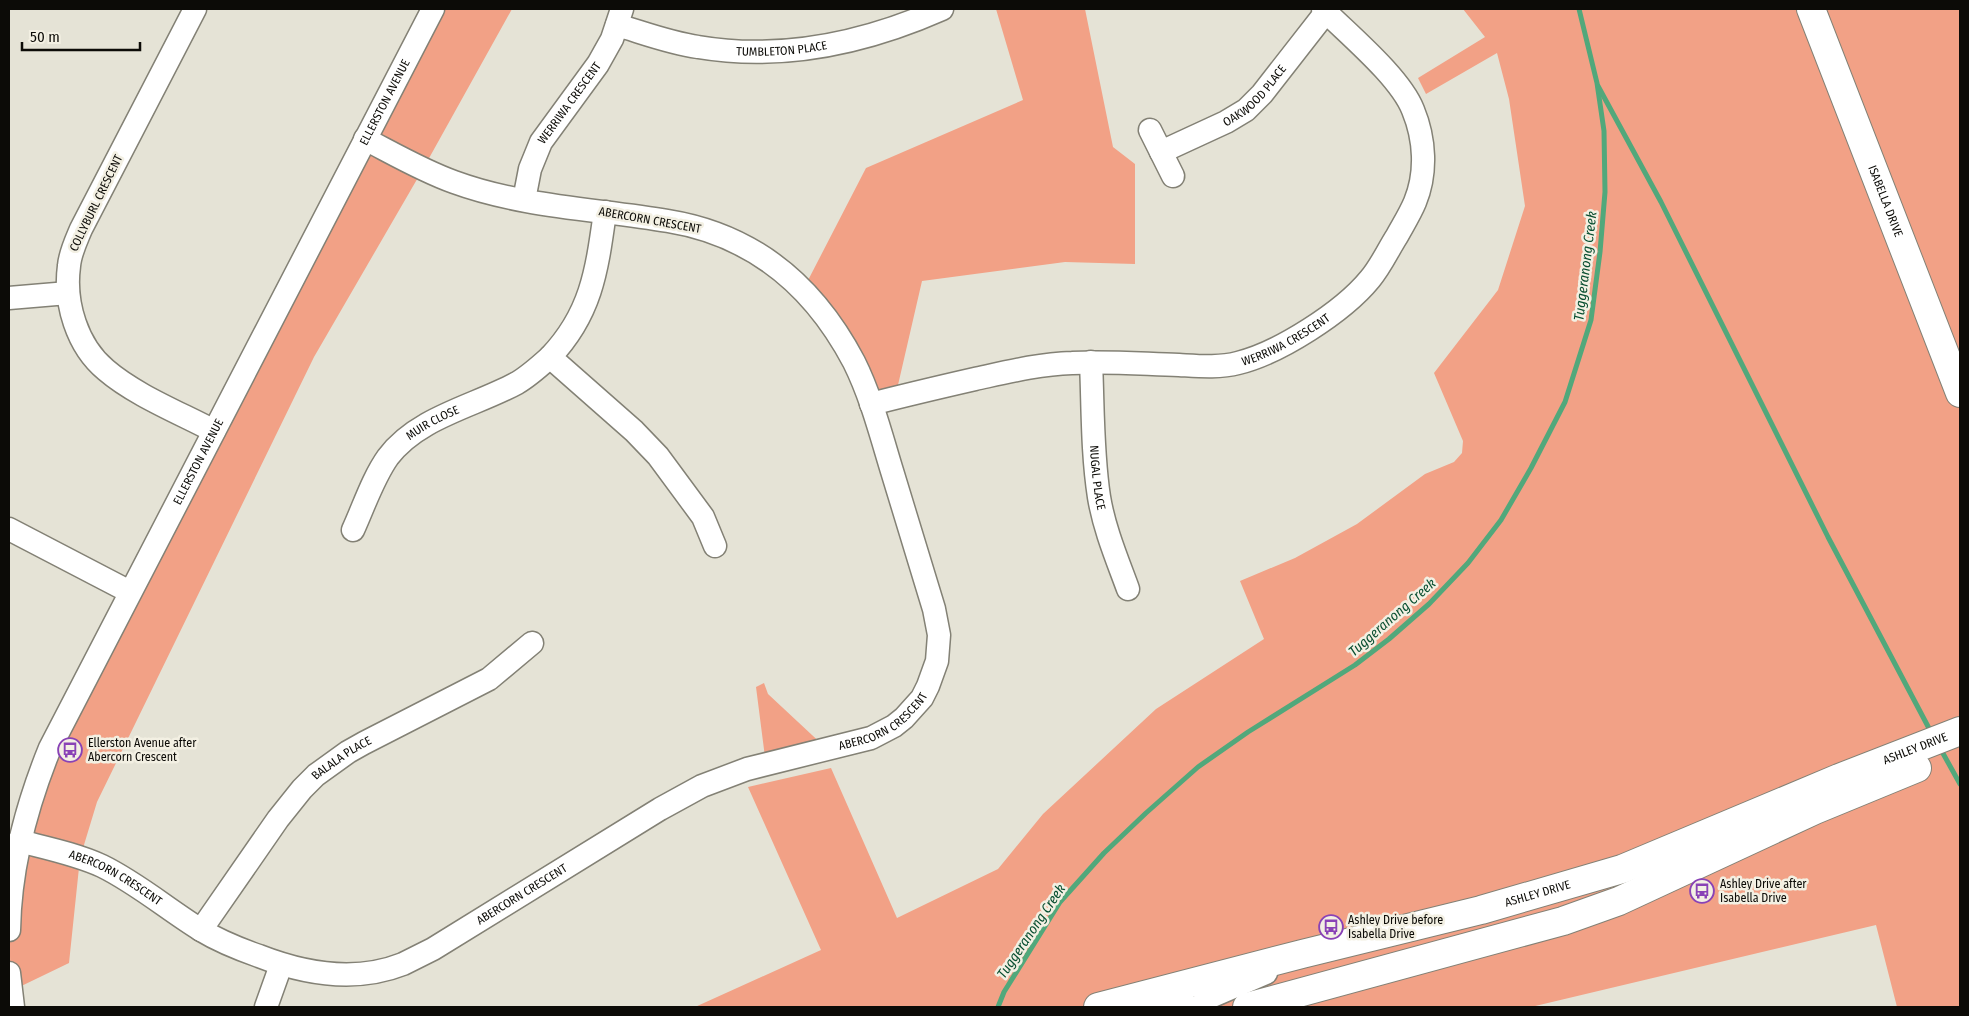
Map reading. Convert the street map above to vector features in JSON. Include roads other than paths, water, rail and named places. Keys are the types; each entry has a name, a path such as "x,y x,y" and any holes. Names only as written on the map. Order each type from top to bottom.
{"main road":[{"name":"ISABELLA DRIVE","path":"1811,9 1960,394"},
{"name":"ASHLEY DRIVE","path":"1247,1007 1573,918 1619,900 1815,810 1960,731"},
{"name":"ASHLEY DRIVE","path":"1098,1007 1481,910 1622,869 1889,769 1960,751"},
{"path":"1287,1007 1311,990"}],"street":[{"name":"COLLYBURL CRESCENT","path":"195,9 81,229 68,267 68,293 74,322 80,336 106,371 130,387 214,430"},
{"name":"ELLERSTON AVENUE","path":"9,930 9,904 19,841 32,794 50,748 433,9"},
{"name":"TUMBLETON PLACE","path":"620,17 672,42 719,51 767,53 838,44 914,22 942,9"},
{"name":"WERRIWA CRESCENT","path":"871,404 1024,368 1091,362 1209,366 1236,364 1262,356 1308,329 1346,303 1370,280 1379,267 1415,203 1424,163 1422,136 1413,110 1390,76 1324,10"},
{"name":"OAKWOOD PLACE","path":"1161,152 1226,122 1246,110 1262,94 1324,10"},
{"name":"WERRIWA CRESCENT","path":"524,200 530,169 541,142 598,64 620,17"},
{"path":"1150,130 1173,176"},
{"name":"ABERCORN CRESCENT","path":"19,841 63,852 101,866 136,886 201,930 230,946 281,965 315,973 333,975 368,973 402,964 434,949 660,809 702,786 747,769 871,738 894,726 904,718 922,698 928,686 937,661 939,635 934,609 871,404 854,364 833,326 811,297 779,267 746,246 709,230 670,221 499,195 454,182 411,164 365,139"},
{"name":"MUIR CLOSE","path":"353,530 382,466 407,437 429,424 516,383 550,357 561,346 578,322 590,294 598,265 606,212"},
{"path":"9,298 68,293"},
{"path":"550,357 634,431 658,456 703,517 715,546"},
{"name":"NUGAL PLACE","path":"1091,362 1095,460 1099,498 1109,534 1128,588"},
{"path":"9,529 130,592"},
{"name":"BALALA PLACE","path":"201,930 278,819 316,775 364,742 489,679 532,643"},
{"path":"1199,1007 1208,998 1326,948"},
{"path":"266,1007 281,965"},
{"path":"9,973 13,1007"},
{"path":"1124,1000 1172,1000 1190,1007"}],"waterway":[{"name":"Tuggeranong Creek","path":"998,1007 1004,992 1060,902 1104,853 1198,767 1248,732 1355,665 1389,639 1429,604 1468,563 1501,520 1531,468 1565,402 1591,320 1600,252 1605,192 1604,131 1597,83 1579,9"},
{"path":"1598,86 1661,202 1828,537 1932,734"},
{"path":"1940,748 1960,784"}],"place":[{"name":"Ellerston Avenue after Abercorn Crescent","path":"70,750"},
{"name":"Ashley Drive after Isabella Drive","path":"1702,891"},
{"name":"Ashley Drive before Isabella Drive","path":"1331,927"}]}
